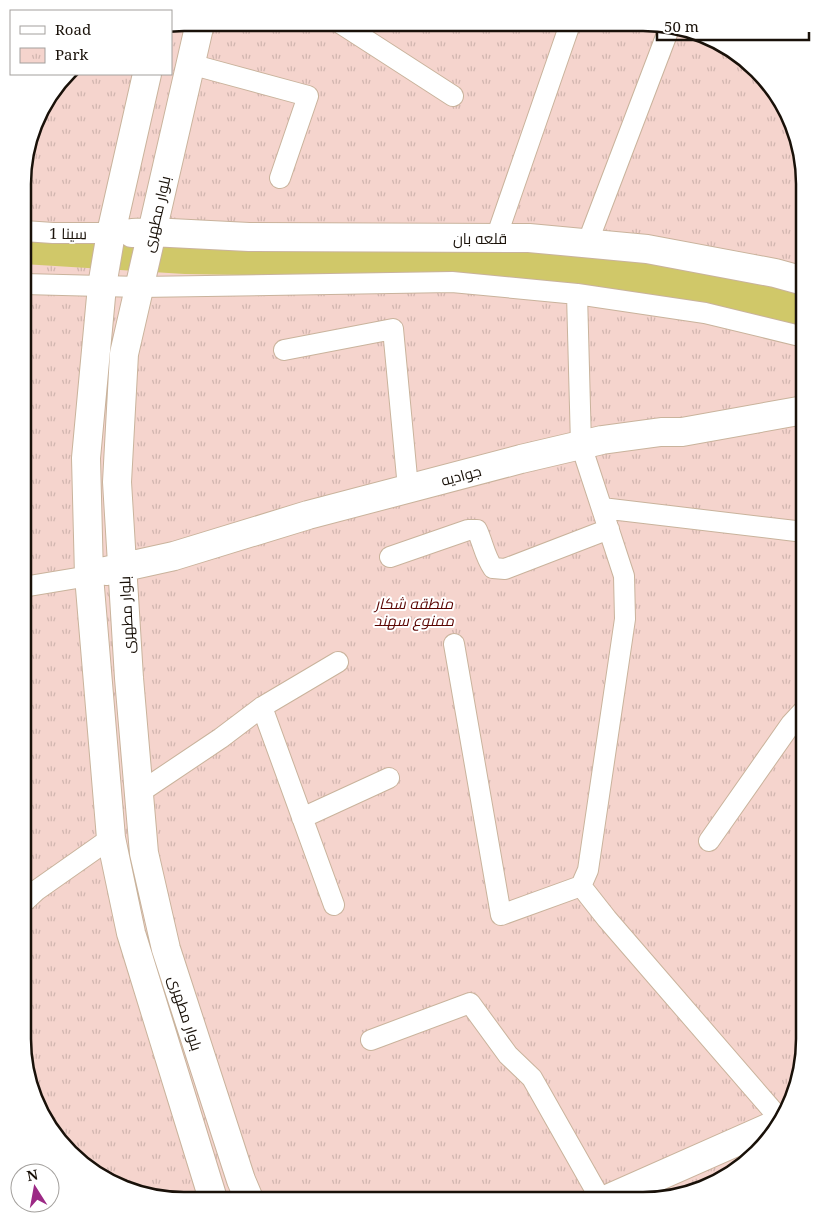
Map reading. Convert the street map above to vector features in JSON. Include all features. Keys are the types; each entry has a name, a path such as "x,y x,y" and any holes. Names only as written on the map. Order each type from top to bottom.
{"main road":[{"name":"بلوار مطهری","path":"198,31 124,354 117,482 129,678 144,853 166,949 246,1192"},
{"name":"بلوار مطهری","path":"147,75 111,236 103,282 86,458 89,576 111,838 131,933 211,1192"},
{"name":"قلعه بان","path":"111,236 528,238 647,249 775,273 796,279"},
{"name":"جوادیه","path":"89,576 123,566 174,556 308,515 408,488 581,445 661,432 682,432 796,411"},
{"path":"621,1192 767,1128"}],"street":[{"path":"352,31 453,96"},
{"path":"496,238 568,31"},
{"path":"587,244 667,34"},
{"path":"190,64 308,96 280,178"},
{"name":"سینا 1","path":"31,231 111,236"},
{"path":"31,284 141,280 452,282 578,294 705,313 796,335"},
{"path":"454,644 500,915 581,886 588,870 625,619 624,576 581,445 578,294"},
{"path":"284,350 393,329 408,488"},
{"path":"602,508 796,531"},
{"path":"390,557 468,530 477,530 488,561 493,568 505,569 609,529"},
{"path":"31,586 89,576"},
{"path":"139,792 221,738 262,707 338,662"},
{"path":"262,707 334,904"},
{"path":"708,841 795,719"},
{"path":"302,818 388,778"},
{"path":"31,896 111,838"},
{"path":"581,886 606,919 776,1114"},
{"path":"371,1040 470,1003 508,1055 532,1078 598,1192"}],"green space":[{"name":"منطقه شکار ممنوع سهند","path":"184,31 643,31 682,36 719,52 751,76 770,99 780,117 788,135 793,154 796,184 795,1049 793,1069 788,1088 770,1124 744,1154 710,1176 692,1184 673,1189 643,1192 184,1192 154,1189 135,1184 117,1176 83,1154 57,1124 47,1106 39,1088 34,1069 31,1039 31,184 34,154 39,135 47,117 57,99 77,75 172,75 172,32"}],"waterway":[{"path":"31,246 186,256 424,260 584,267 726,291 796,306"}]}
